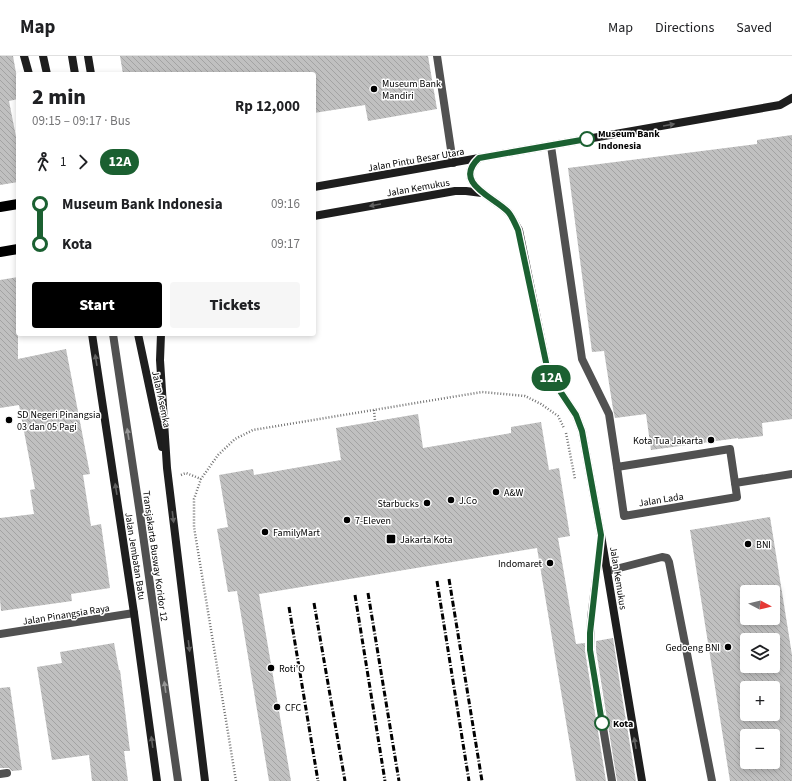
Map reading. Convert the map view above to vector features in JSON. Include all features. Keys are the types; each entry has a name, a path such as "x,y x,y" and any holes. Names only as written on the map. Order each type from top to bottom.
{"main road":[{"path":"24,56 28,72"},
{"path":"43,56 47,72"},
{"path":"72,56 75,72"},
{"path":"88,56 91,72"},
{"name":"Jalan Pintu Besar Utara","path":"316,188 780,105 792,98"},
{"path":"479,158 472,166 470,174 474,186 483,194"},
{"name":"Jalan Kemukus","path":"316,216 455,191 483,194 509,213 518,230 547,367 552,379 576,415 582,431 608,571 642,781"},
{"path":"0,207 16,204"},
{"path":"0,252 16,249"},
{"name":"Jalan Jembatan Batu","path":"92,336 134,613 157,781"},
{"name":"Jalan Asemka","path":"138,336 167,468"},
{"path":"161,336 160,360 167,468 205,781"}],"street":[{"path":"437,56 453,163"},
{"name":"Jalan Lada","path":"551,146 582,359 609,414 624,516 738,497 730,449 617,467"},
{"name":"Transjakarta Busway Koridor 12","path":"113,336 178,781"},
{"path":"735,484 792,474"},
{"path":"601,535 591,618 590,650 612,781"},
{"path":"608,571 662,557 667,558 669,562 712,781"},
{"name":"Jalan Pinangsia Raya","path":"0,634 134,613"}],"path":[{"path":"236,781 194,527 194,499 201,479 218,455 235,439 253,430 482,392 525,396 541,404 558,416 565,431 573,475 576,481"},
{"path":"374,410 375,421"},
{"path":"168,478 186,474 201,479"}],"building":[{"path":"0,56 13,56 16,73 16,99 9,101 16,137 16,182 0,185"},
{"name":"Museum Bank Mandiri","path":"120,56 428,56 437,109 368,121 365,105 316,113 316,72 123,72"},
{"path":"792,135 792,419 762,423 763,436 651,450 646,414 615,418 604,351 592,352 568,168 757,144 757,140"},
{"path":"16,277 16,336 18,336 18,359 66,349 90,474 83,475 91,526 101,524 110,588 71,594 72,601 1,611 0,518 34,514 30,490 35,489 19,405 0,408 0,280"},
{"path":"418,414 423,448 511,433 511,427 541,422 549,470 559,468 570,536 558,538 576,644 585,643 585,651 606,781 576,781 537,548 259,594 291,781 269,781 237,591 228,592 217,529 228,527 219,475 253,469 254,475 341,460 336,428"},
{"name":"Gedoeng BNI","path":"770,517 792,655 792,781 730,781 690,530"},
{"path":"613,638 636,781 617,781 596,650 596,641"},
{"path":"114,643 120,670 130,751 124,751 128,781 92,781 89,755 52,760 37,667 62,663 60,652"},
{"path":"10,687 22,770 12,771 9,768 0,768 0,688"}],"railway":[{"path":"449,579 482,781"},
{"path":"437,581 469,781"},
{"path":"368,593 399,781"},
{"path":"355,595 385,781"},
{"path":"314,603 345,781"},
{"path":"289,607 318,781"}],"bus line":[{"name":"12A","path":"587,139 479,158 474,162 470,174 474,186 509,213 518,230 547,367 552,379 576,415 582,431 601,535 591,618 590,650 602,723"}],"place":[{"name":"Museum Bank Mandiri","path":"374,89"},
{"name":"Museum Bank Indonesia","path":"587,139"},
{"name":"SD Negeri Pinangsia 03 dan 05 Pagi","path":"9,420"},
{"name":"Kota Tua Jakarta","path":"711,440"},
{"name":"A&W","path":"496,492"},
{"name":"J.Co","path":"451,500"},
{"name":"Starbucks","path":"427,503"},
{"name":"7-Eleven","path":"347,520"},
{"name":"FamilyMart","path":"265,532"},
{"name":"Jakarta Kota","path":"391,539"},
{"name":"BNI","path":"748,544"},
{"name":"Indomaret","path":"550,563"},
{"name":"Gedoeng BNI","path":"728,647"},
{"name":"Roti'O","path":"271,668"},
{"name":"CFC","path":"277,707"},
{"name":"Kota","path":"602,723"}]}
